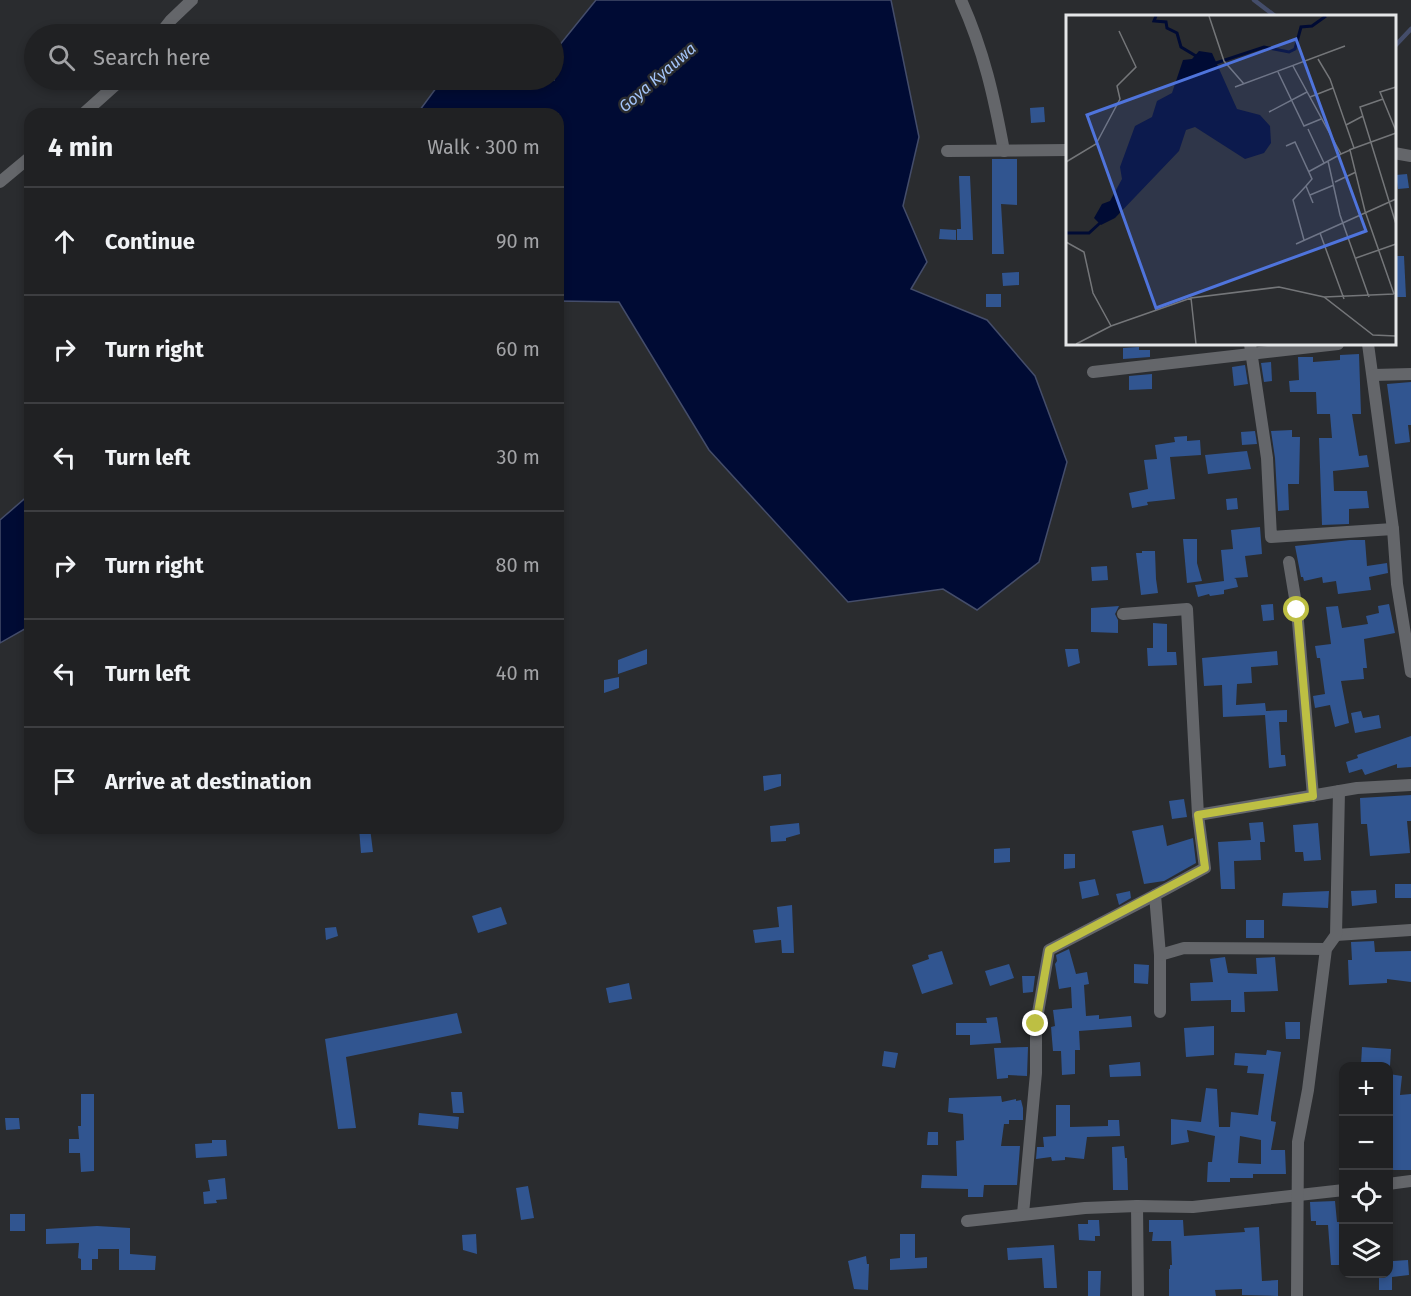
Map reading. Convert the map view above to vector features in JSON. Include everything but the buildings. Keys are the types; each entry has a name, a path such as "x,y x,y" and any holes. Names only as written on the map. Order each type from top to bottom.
{"street":[{"path":"168,24 192,0"},
{"path":"962,0 985,60 1004,151"},
{"path":"90,108 110,90"},
{"path":"947,151 1066,150"},
{"path":"1396,153 1411,156"},
{"path":"0,182 24,162"},
{"path":"1093,372 1250,349 1320,345"},
{"path":"1368,345 1393,529 1397,584 1411,672"},
{"path":"1250,349 1267,458 1271,537 1393,529"},
{"path":"1374,375 1411,374"},
{"path":"1289,562 1297,610 1313,796"},
{"path":"1023,1214 1036,1073 1036,1024 1049,950 1205,868 1198,815 1187,609 1123,614"},
{"path":"1198,815 1339,791 1411,785"},
{"path":"1297,1296 1298,1142 1308,1090 1326,949 1336,935 1339,791"},
{"path":"1155,895 1160,955 1160,1012"},
{"path":"1336,935 1411,930"},
{"path":"1160,955 1184,948 1326,949"},
{"path":"1393,1183 1411,1181"},
{"path":"967,1221 1085,1208 1193,1207 1339,1191"},
{"path":"1137,1206 1138,1296"}],"water":[{"path":"596,0 891,0 919,137 903,206 927,262 911,289 987,320 1035,376 1067,462 1039,562 977,610 943,589 848,602 709,450 619,302 564,301 564,108 421,108 435,90 564,90 564,40"},
{"path":"24,499 24,629 0,643 0,520"}],"waterway":[{"name":"Goya Kyauwa","path":"1254,0 1274,15"},
{"name":"Goya Kyauwa","path":"1396,45 1411,29"}],"route":[{"path":"1036,1024 1049,950 1205,868 1198,815 1313,796 1297,610"}]}
